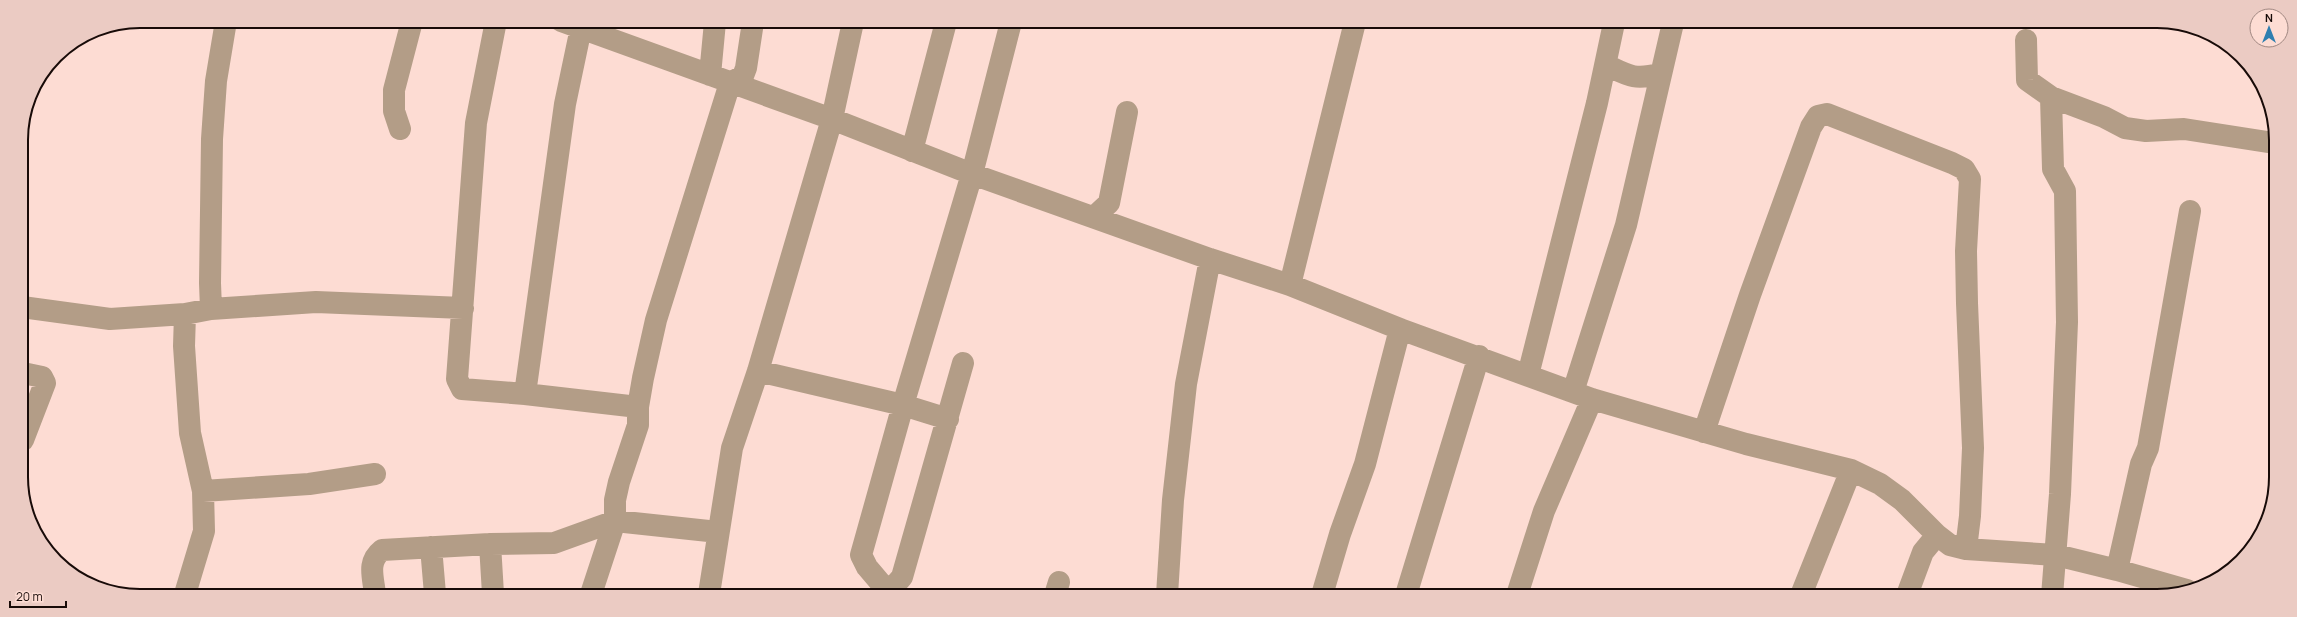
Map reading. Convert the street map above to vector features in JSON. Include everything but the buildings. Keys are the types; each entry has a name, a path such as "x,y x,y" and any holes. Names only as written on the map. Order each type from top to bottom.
{"street":[{"path":"211,309 212,139 216,81 225,28"},
{"path":"400,129 394,111 394,90 410,28"},
{"path":"495,28 476,123 457,379 462,389 524,394 638,408"},
{"path":"524,394 565,104 571,28"},
{"path":"579,28 832,119 972,174 1094,216 1210,259 1290,285 1400,329 1479,356 1582,395 1704,432 1852,470 1880,484 1902,500 1937,535 1950,545 1966,549 2056,555 2177,587"},
{"path":"710,75 714,28"},
{"path":"593,589 615,521 614,500 638,425 638,408 656,320 730,83 743,76 746,68 752,28"},
{"path":"710,589 732,448 758,372 832,119 852,28"},
{"path":"912,151 944,28"},
{"path":"884,589 866,567 861,555 903,405 972,174 1009,28"},
{"path":"1290,285 1354,28"},
{"path":"1528,375 1606,65 1613,28"},
{"path":"1519,589 1582,395 1626,225 1660,74 1673,28"},
{"path":"2026,40 2026,80 2051,97 2125,128 2146,131 2184,129 2269,142"},
{"path":"1606,65 1625,74 1640,78 1660,74"},
{"path":"2051,97 2053,169 2065,191 2067,322 2056,555 2053,589"},
{"path":"1094,216 1110,202 1127,112"},
{"path":"1704,432 1752,288 1811,127 1818,116 1827,114 1952,163 1964,169 1970,179 1966,251 1966,304 1973,448 1970,516 1966,549"},
{"path":"2116,570 2141,464 2148,448 2190,211"},
{"path":"1167,589 1173,500 1186,384 1210,259"},
{"path":"28,308 110,319 185,314 211,309 316,302 463,308"},
{"path":"185,314 184,346 190,433 203,491 204,531 187,589"},
{"path":"1324,589 1340,534 1365,464 1400,329"},
{"path":"1408,589 1479,356"},
{"path":"892,589 902,577 963,363"},
{"path":"758,372 903,405 948,419"},
{"path":"28,373 42,377 45,383 28,427"},
{"path":"1803,589 1852,470"},
{"path":"203,491 309,484 375,474"},
{"path":"374,589 372,565 375,556 382,550 490,544 554,543 615,521 718,532"},
{"path":"1910,589 1923,552 1937,535"},
{"path":"490,544 493,589"},
{"path":"431,548 435,589"}]}
